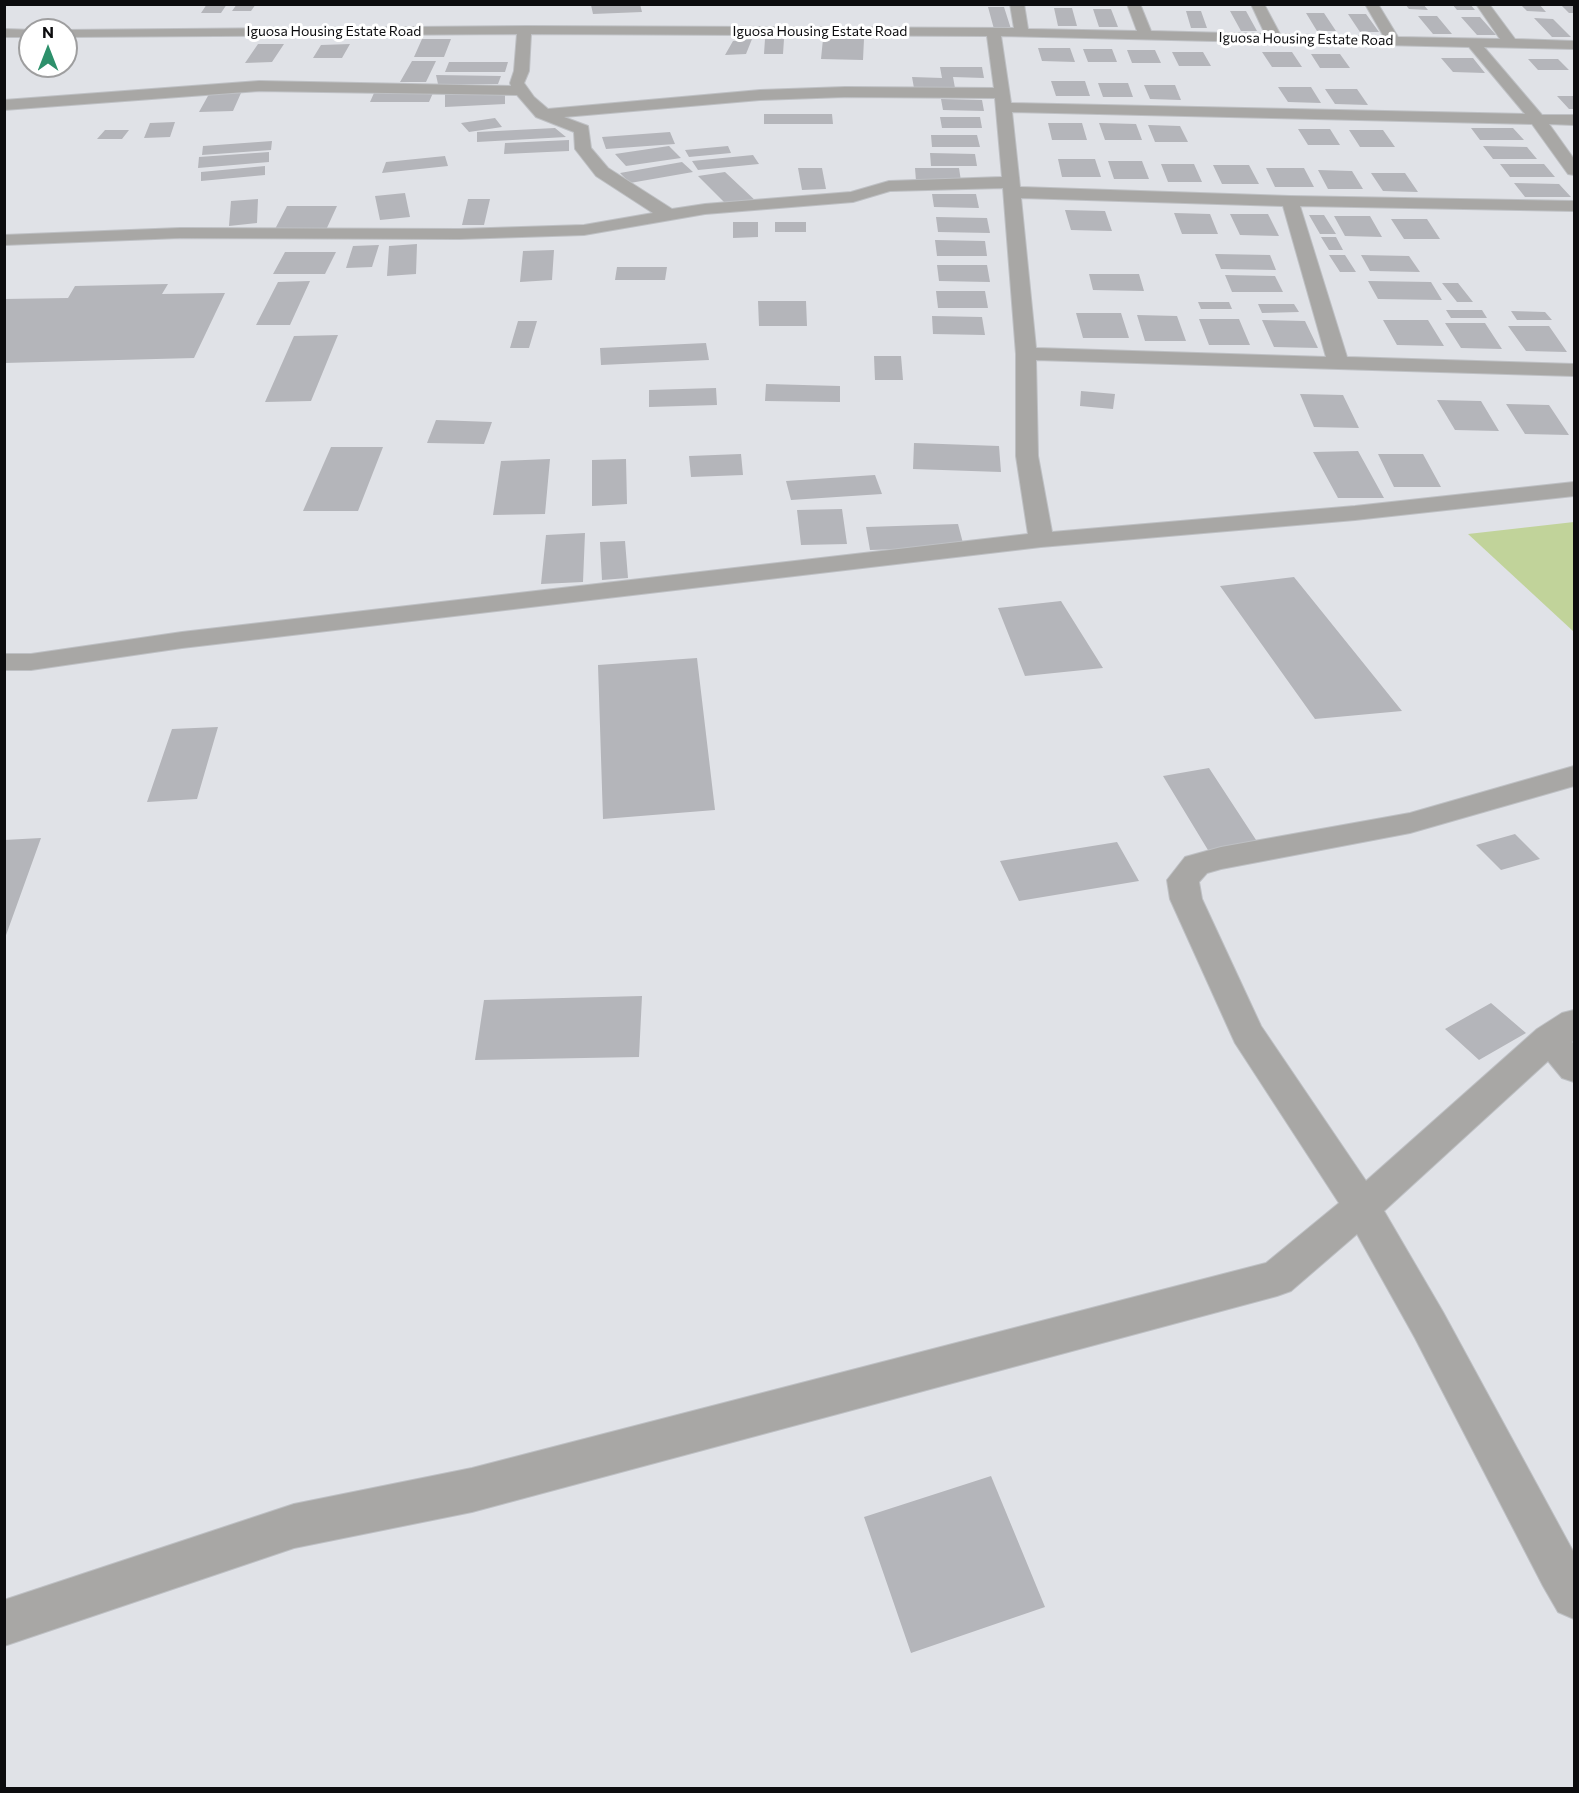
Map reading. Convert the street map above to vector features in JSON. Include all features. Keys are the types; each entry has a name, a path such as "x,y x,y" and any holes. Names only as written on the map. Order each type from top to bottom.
{"street":[{"path":"1017,4 1022,33"},
{"path":"1133,4 1146,36"},
{"path":"1257,4 1275,39"},
{"path":"1371,4 1394,41"},
{"path":"1482,4 1511,44"},
{"path":"879,31 887,13"},
{"path":"526,30 522,38 521,77 517,83 520,91 542,114 582,129 583,149 602,172 670,216"},
{"name":"Iguosa Housing Estate Road","path":"78,33 526,30 879,31 1575,45"},
{"path":"993,32 1003,100 1009,187 1026,354 1027,456 1041,540"},
{"path":"1473,43 1537,119 1575,170"},
{"path":"4,105 259,86 520,91"},
{"path":"542,114 760,95 845,92 1003,100 1575,120"},
{"path":"4,240 180,233 459,234 584,230 705,209 838,199 896,185 967,185 1290,201 1575,206"},
{"path":"1290,201 1339,364"},
{"path":"1026,354 1575,370"},
{"path":"4,662 32,662 182,640 1041,540 1355,513 1575,489"},
{"path":"1575,776 1410,823 1221,858 1196,865 1183,880 1186,900 1247,1033 1361,1205 1429,1325 1575,1596"},
{"path":"4,1623 294,1526 472,1490 1276,1278 1361,1205 1566,1043"}],"green space":[{"path":"1574,522 1574,632 1468,534"}],"building":[{"path":"207,4 227,4 221,13 201,13"},
{"path":"237,4 256,4 251,11 232,11"},
{"path":"640,4 642,12 593,14 591,5"},
{"path":"1405,4 1423,4 1428,10 1409,9"},
{"path":"1452,4 1470,4 1475,10 1457,10"},
{"path":"1520,4 1539,4 1546,12 1527,11"},
{"path":"1560,4 1574,4 1574,13 1569,13"},
{"path":"988,7 1004,7 1011,29 994,29"},
{"path":"1054,8 1072,8 1077,26 1058,26"},
{"path":"1093,9 1111,9 1118,27 1099,27"},
{"path":"1186,11 1201,11 1207,28 1191,28"},
{"path":"1230,11 1246,11 1257,31 1241,31"},
{"path":"1306,13 1324,13 1336,31 1317,31"},
{"path":"1348,14 1366,14 1379,32 1360,32"},
{"path":"1418,16 1437,16 1452,34 1433,34"},
{"path":"1461,17 1480,17 1496,35 1477,35"},
{"path":"1534,18 1553,19 1571,37 1552,37"},
{"path":"422,39 451,39 444,57 414,57"},
{"path":"752,39 746,54 725,55 733,41"},
{"path":"765,39 784,39 783,54 764,54"},
{"path":"823,39 864,39 863,60 821,59"},
{"path":"258,44 284,44 272,62 245,63"},
{"path":"350,44 342,58 313,58 321,45"},
{"path":"1038,48 1070,48 1075,62 1042,61"},
{"path":"1083,49 1112,49 1117,62 1088,62"},
{"path":"1127,50 1155,50 1161,63 1132,63"},
{"path":"1172,52 1203,52 1211,66 1179,66"},
{"path":"1262,52 1292,52 1302,67 1272,67"},
{"path":"1311,54 1340,54 1350,68 1320,68"},
{"path":"1441,58 1473,58 1485,73 1453,72"},
{"path":"1528,59 1558,59 1569,70 1538,70"},
{"path":"412,61 436,61 426,82 400,82"},
{"path":"449,62 508,62 505,72 445,72"},
{"path":"940,67 982,67 984,78 953,77 955,88 914,88 912,77 942,78"},
{"path":"436,75 501,76 498,84 438,84"},
{"path":"1051,81 1085,81 1090,96 1056,96"},
{"path":"1098,83 1128,83 1133,97 1103,97"},
{"path":"1144,85 1175,85 1181,100 1150,99"},
{"path":"1278,87 1311,87 1321,103 1288,102"},
{"path":"1325,89 1357,89 1368,105 1335,104"},
{"path":"505,91 505,104 445,107 445,94"},
{"path":"241,93 233,111 199,112 209,94"},
{"path":"374,93 433,93 429,102 370,102"},
{"path":"1557,96 1574,96 1574,109 1569,109"},
{"path":"941,99 982,100 984,111 943,110"},
{"path":"764,114 832,114 833,124 764,124"},
{"path":"940,117 980,117 982,128 942,128"},
{"path":"495,118 502,127 469,132 461,123"},
{"path":"175,122 170,137 144,138 150,123"},
{"path":"1048,123 1082,123 1087,140 1052,140"},
{"path":"1099,123 1136,124 1142,140 1105,140"},
{"path":"1148,125 1180,126 1188,142 1155,142"},
{"path":"555,128 566,137 477,142 477,132"},
{"path":"1471,128 1513,128 1524,140 1480,140"},
{"path":"1298,129 1330,129 1340,145 1308,145"},
{"path":"105,130 129,130 122,139 97,139"},
{"path":"1349,130 1383,130 1395,147 1360,147"},
{"path":"670,132 675,144 606,149 602,137"},
{"path":"931,135 977,135 980,147 932,147"},
{"path":"569,140 569,151 504,154 505,143"},
{"path":"272,141 271,150 202,155 203,146"},
{"path":"669,146 681,158 626,166 615,154"},
{"path":"728,146 731,153 689,157 685,150"},
{"path":"1483,146 1527,147 1537,159 1493,159"},
{"path":"269,152 269,162 198,168 199,157"},
{"path":"930,153 975,154 977,166 931,166"},
{"path":"753,155 759,164 698,170 692,161"},
{"path":"445,156 448,166 382,173 386,162"},
{"path":"1058,159 1095,159 1101,177 1062,177"},
{"path":"1108,161 1142,161 1149,179 1114,179"},
{"path":"682,162 693,172 630,183 620,173"},
{"path":"1161,164 1194,164 1202,182 1168,182"},
{"path":"1500,164 1544,164 1555,177 1510,177"},
{"path":"1213,165 1249,165 1259,184 1222,184"},
{"path":"265,166 265,175 201,181 201,172"},
{"path":"798,168 822,168 826,189 802,190"},
{"path":"915,168 959,168 961,181 916,181"},
{"path":"1266,168 1304,168 1314,187 1275,187"},
{"path":"1318,170 1352,171 1363,189 1328,189"},
{"path":"725,172 757,202 729,207 698,176"},
{"path":"1371,173 1405,173 1418,192 1383,191"},
{"path":"1514,183 1559,184 1571,197 1525,197"},
{"path":"405,193 410,217 380,220 375,196"},
{"path":"932,194 976,194 979,208 934,207"},
{"path":"258,199 257,223 229,226 231,201"},
{"path":"468,199 490,199 484,225 462,225"},
{"path":"287,206 337,206 326,230 274,231"},
{"path":"1065,210 1105,211 1112,231 1071,230"},
{"path":"1174,213 1210,214 1218,234 1182,234"},
{"path":"1230,214 1268,214 1279,236 1240,235"},
{"path":"1309,215 1324,215 1336,234 1320,234"},
{"path":"1334,216 1370,216 1382,237 1345,236"},
{"path":"936,217 987,218 990,233 938,232"},
{"path":"1391,219 1427,219 1440,239 1404,239"},
{"path":"733,222 758,222 758,237 733,238"},
{"path":"775,222 806,222 806,232 775,232"},
{"path":"1321,237 1336,237 1343,250 1329,250"},
{"path":"935,240 985,241 987,256 937,256"},
{"path":"417,244 416,274 387,276 389,246"},
{"path":"379,245 372,267 346,268 353,246"},
{"path":"554,250 552,280 520,282 523,251"},
{"path":"285,252 336,252 325,274 273,274"},
{"path":"1215,254 1270,255 1276,270 1221,269"},
{"path":"1329,255 1345,255 1356,272 1340,272"},
{"path":"1361,255 1409,256 1420,272 1370,271"},
{"path":"937,265 987,265 990,282 939,281"},
{"path":"617,267 667,267 665,280 615,280"},
{"path":"1089,274 1139,274 1144,291 1093,290"},
{"path":"1225,275 1275,276 1283,292 1232,292"},
{"path":"310,281 290,325 256,325 278,282"},
{"path":"1368,281 1431,282 1442,300 1378,299"},
{"path":"1442,283 1458,283 1473,302 1457,302"},
{"path":"168,284 162,294 225,293 194,358 4,363 4,299 68,298 75,286"},
{"path":"936,291 985,291 988,308 938,308"},
{"path":"758,301 806,301 807,326 759,326"},
{"path":"1198,302 1229,302 1232,309 1201,309"},
{"path":"1258,304 1294,304 1299,312 1262,313"},
{"path":"1446,310 1482,310 1487,318 1451,318"},
{"path":"1511,311 1545,312 1552,320 1517,320"},
{"path":"1076,313 1121,313 1129,338 1083,338"},
{"path":"1137,315 1177,316 1186,341 1145,341"},
{"path":"932,316 982,317 985,335 933,334"},
{"path":"1199,319 1239,319 1250,345 1209,345"},
{"path":"1262,320 1305,321 1318,348 1274,347"},
{"path":"1383,320 1428,320 1444,346 1397,345"},
{"path":"518,321 537,321 529,348 510,348"},
{"path":"1445,323 1485,323 1502,349 1461,348"},
{"path":"1508,326 1549,326 1567,352 1526,351"},
{"path":"338,335 311,401 265,402 294,336"},
{"path":"706,343 709,360 601,365 600,348"},
{"path":"874,356 901,356 903,380 875,380"},
{"path":"766,384 840,386 840,402 765,401"},
{"path":"716,388 717,405 649,407 649,390"},
{"path":"1081,391 1115,394 1113,409 1080,406"},
{"path":"1300,394 1343,395 1359,428 1314,427"},
{"path":"1437,400 1481,401 1499,431 1455,430"},
{"path":"1506,404 1549,405 1569,435 1525,434"},
{"path":"436,420 492,422 484,444 427,443"},
{"path":"914,443 999,446 1001,472 913,469"},
{"path":"331,447 383,447 358,511 303,511"},
{"path":"1358,451 1384,498 1338,498 1313,452"},
{"path":"741,454 743,475 691,477 689,456"},
{"path":"1378,454 1423,454 1441,487 1394,487"},
{"path":"550,459 545,514 493,515 501,461"},
{"path":"626,459 627,504 592,506 592,460"},
{"path":"875,475 882,494 791,500 786,481"},
{"path":"842,509 847,544 801,545 797,510"},
{"path":"958,524 964,547 870,550 866,527"},
{"path":"585,533 583,582 541,584 546,535"},
{"path":"625,541 628,578 602,580 600,542"},
{"path":"1294,577 1402,711 1315,719 1220,586"},
{"path":"1061,601 1103,668 1025,676 998,608"},
{"path":"697,658 715,810 603,819 598,665"},
{"path":"218,727 197,799 147,802 172,729"},
{"path":"1209,768 1260,846 1211,855 1163,776"},
{"path":"1515,834 1540,859 1501,870 1476,845"},
{"path":"41,838 5,938 4,938 4,840"},
{"path":"1117,842 1139,881 1019,901 1000,861"},
{"path":"642,996 639,1057 475,1060 484,1000"},
{"path":"1491,1003 1526,1033 1479,1060 1445,1029"},
{"path":"991,1476 1045,1607 911,1653 864,1517"}]}
